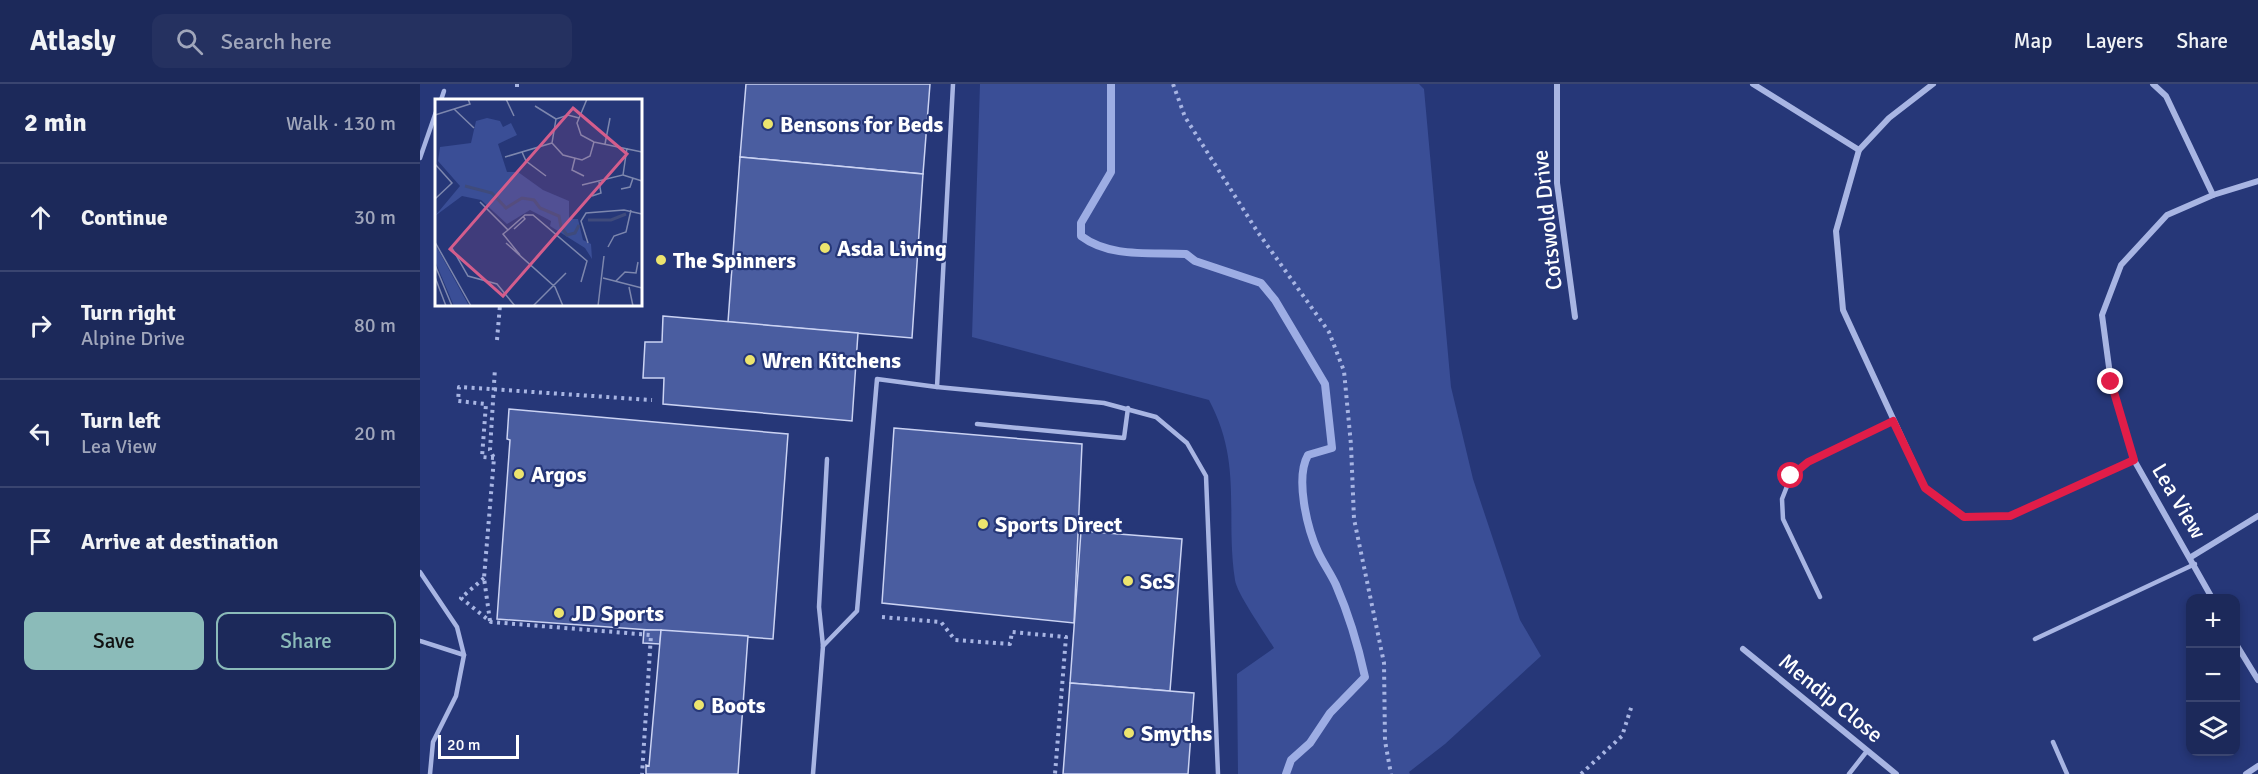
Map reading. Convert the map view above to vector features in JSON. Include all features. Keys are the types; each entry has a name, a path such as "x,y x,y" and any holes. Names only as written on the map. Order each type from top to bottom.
{"street":[{"name":"Cotswold Drive","path":"1557,84 1557,183 1575,317"},
{"path":"1753,84 1859,150"},
{"path":"1933,84 1889,118 1859,150 1836,231 1843,310 1925,488 1964,517 2010,516 2134,460"},
{"path":"2153,84 2166,96 2213,195"},
{"name":"Lea View","path":"2210,594 2134,460 2111,382 2102,315 2121,265 2167,215 2213,195 2258,181"},
{"path":"2191,557 2258,516"},
{"path":"2238,648 2258,680"},
{"name":"Mendip Close","path":"1743,649 1896,774"},
{"path":"2246,774 2258,766"}],"lane":[{"path":"938,387 953,84"},
{"path":"441,99 444,91"},
{"path":"420,158 435,115"},
{"path":"823,646 857,611 877,379 1104,403 1128,408 1155,417 1187,443 1206,476 1218,774"},
{"path":"977,424 1124,438 1128,408"},
{"path":"1820,597 1783,519 1782,499 1791,476 1808,462 1893,421"},
{"path":"813,774 823,646 819,607 827,459"},
{"path":"2035,639 2195,564"},
{"path":"420,572 457,627 464,655 456,696 433,742 430,774"},
{"path":"420,641 464,655"},
{"path":"2053,742 2067,774"},
{"path":"1849,774 1867,752"}],"path":[{"path":"1173,84 1185,117 1257,231 1329,332 1344,371 1351,445 1354,519 1384,663 1385,741 1391,774"},
{"path":"497,340 500,306"},
{"path":"491,622 484,578 494,458 490,450 495,368"},
{"path":"494,458 482,457 486,404 458,401 459,387 652,400"},
{"path":"484,578 461,598 491,622 651,635 642,774"},
{"path":"882,617 941,622 955,640 1010,644 1012,632 1066,637 1055,774"},
{"path":"1581,774 1622,736 1632,705"}],"shaded area":[{"path":"980,84 1419,84 1424,89 1451,387 1473,479 1520,620 1541,656 1445,744 1409,772 1410,774 1238,774 1237,674 1274,648 1246,604 1235,580 1232,556 1230,468 1219,423 1209,400 972,337"}],"building":[{"path":"746,84 930,84 923,174 740,157"},
{"name":"Asda Living","path":"740,157 923,174 912,338 728,322"},
{"name":"Wren Kitchens","path":"663,316 858,333 852,421 663,404 664,378 643,378 645,342 662,342"},
{"path":"509,409 788,434 773,639 497,619 510,440 507,439"},
{"name":"Sports Direct","path":"894,428 1082,444 1074,623 882,603"},
{"name":"ScS","path":"1081,531 1182,539 1170,691 1070,683"},
{"path":"644,630 661,630 660,644 643,643"},
{"name":"Boots","path":"661,630 748,636 738,774 646,774 646,765 649,766"},
{"name":"Smyths","path":"1070,683 1194,693 1188,774 1063,774"}],"waterway":[{"path":"1111,84 1111,172 1081,223 1081,236 1092,243 1118,251 1186,254 1195,261 1261,283 1275,300 1325,384 1332,448 1308,455 1303,476 1304,503 1314,542 1336,585 1349,619 1365,677 1330,713 1310,743 1291,760 1286,774"}],"place":[{"name":"Bensons for Beds","path":"768,124"},
{"name":"Asda Living","path":"825,248"},
{"name":"The Spinners","path":"661,260"},
{"name":"Wren Kitchens","path":"750,360"},
{"name":"Argos","path":"519,474"},
{"name":"Sports Direct","path":"983,524"},
{"name":"ScS","path":"1128,581"},
{"name":"JD Sports","path":"559,613"},
{"name":"Boots","path":"699,705"},
{"name":"Smyths","path":"1129,733"}],"route":[{"path":"1791,476 1808,462 1893,421 1925,488 1964,517 2010,516 2134,460 2111,382"}]}
